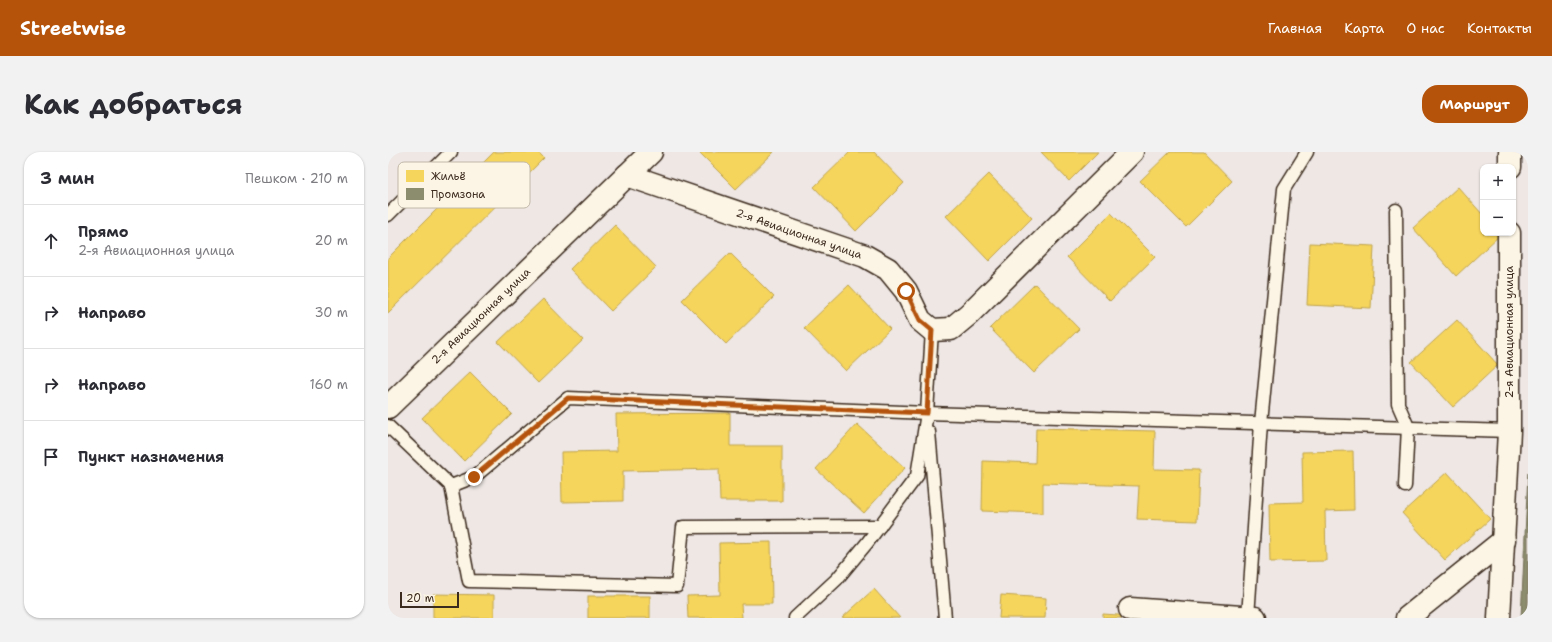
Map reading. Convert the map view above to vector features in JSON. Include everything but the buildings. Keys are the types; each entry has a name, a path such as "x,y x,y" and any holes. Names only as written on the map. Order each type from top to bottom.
{"street":[{"name":"2-я Авиационная улица","path":"388,407 651,152"},
{"path":"932,330 950,329 969,314 1132,152"},
{"path":"1510,152 1510,164"},
{"name":"2-я Авиационная улица","path":"627,175 865,256 888,269 906,291 920,320 932,330"},
{"name":"2-я Авиационная улица","path":"1499,618 1509,431 1509,236"},
{"path":"1407,618 1504,540"},
{"path":"1130,609 1252,618"}],"lane":[{"path":"441,162 451,152"},
{"path":"1252,618 1261,423 1284,189 1307,152"},
{"path":"388,215 398,205"},
{"path":"1396,210 1398,404 1408,428 1405,486"},
{"path":"795,618 837,579 880,526 917,476 927,413 932,330"},
{"path":"451,486 474,477 568,398 927,413 1509,431"},
{"path":"927,413 945,618"},
{"path":"388,426 451,486 469,581 677,586 682,527 880,526"}],"route":[{"path":"474,477 568,398 927,413 932,330 920,320 906,291"}]}
